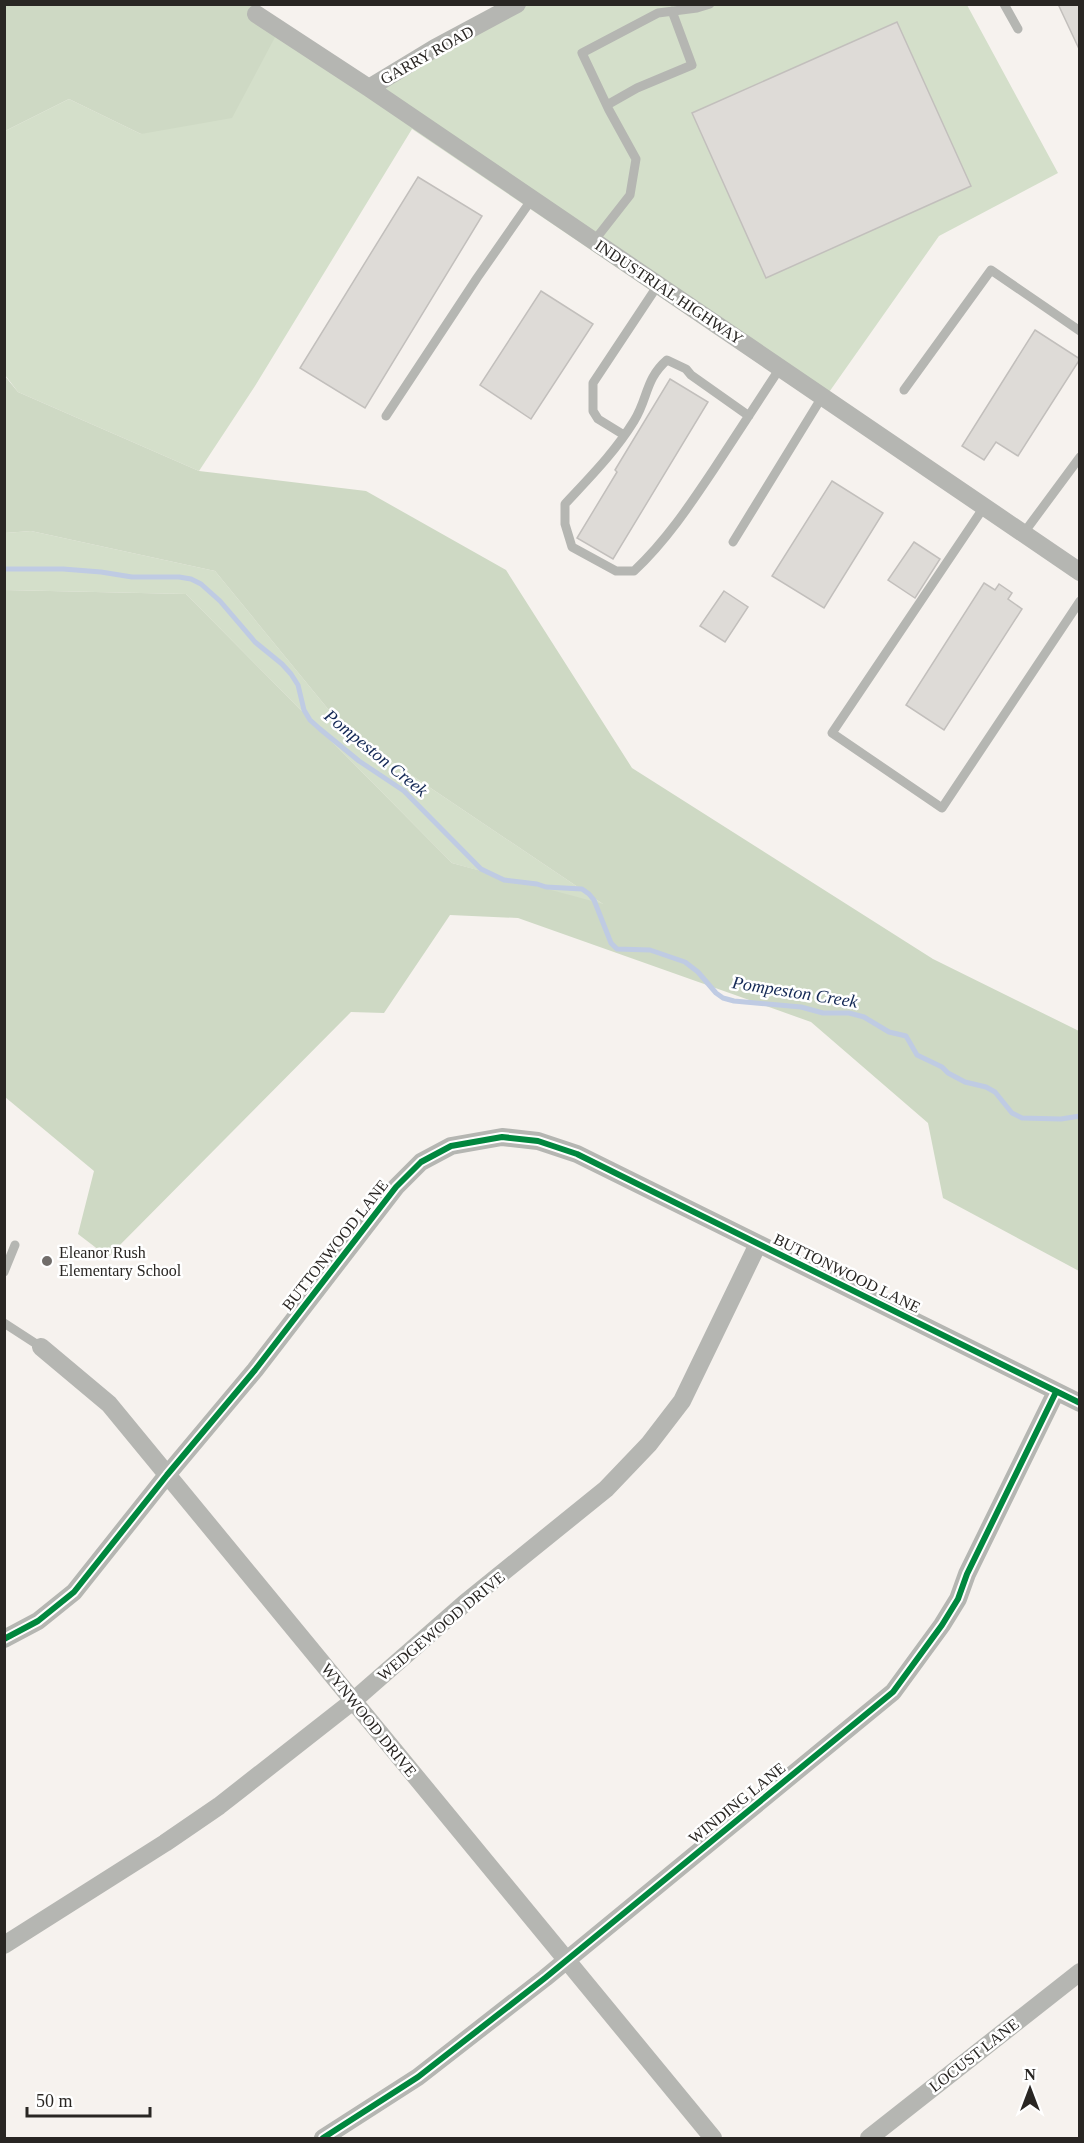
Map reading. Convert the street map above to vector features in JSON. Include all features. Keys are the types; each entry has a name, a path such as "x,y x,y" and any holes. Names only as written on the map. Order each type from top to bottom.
{"street":[{"name":"GARRY ROAD","path":"369,88 435,48 517,4"},
{"name":"INDUSTRIAL HIGHWAY","path":"256,14 369,88 1080,572"},
{"name":"BUTTONWOOD LANE","path":"4,1639 38,1621 74,1592 166,1475 255,1370 396,1187 421,1162 451,1146 502,1137 538,1141 577,1154 1080,1403"},
{"name":"WEDGEWOOD DRIVE","path":"4,1945 219,1806 352,1701 465,1603 606,1489 650,1444 682,1401 758,1244"},
{"name":"WYNWOOD DRIVE","path":"41,1347 109,1404 713,2139"},
{"name":"WINDING LANE","path":"323,2139 418,2078 893,1692 958,1599 967,1574 1056,1392"},
{"name":"LOCUST LANE","path":"869,2139 1080,1972"}],"lane":[{"path":"594,241 630,195 636,159 582,52 658,13 710,4"},
{"path":"1004,4 1018,29"},
{"path":"607,105 637,88 692,65 672,11"},
{"path":"386,416 532,199"},
{"path":"904,390 991,270 1080,331"},
{"path":"624,435 598,419 593,411 593,383 658,285"},
{"path":"749,416 691,375 686,369 668,360 650,381 636,418 609,457 565,504 565,524 572,547 616,571 634,571 652,554 682,517 749,416 780,368"},
{"path":"733,542 822,397"},
{"path":"1023,534 1080,457"},
{"path":"984,507 831,733 942,808 1080,601"},
{"path":"4,1272 15,1245"},
{"name":"WYNWOOD DRIVE","path":"4,1323 41,1347"}],"green space":[{"path":"5,5 253,5 281,26 232,118 141,134 69,99 5,131"},
{"path":"514,5 967,5 1058,173 939,236 820,405 412,129 255,386 199,471 18,392 5,375 5,131 69,99 141,134 281,26 368,86"},
{"path":"4,375 18,392 199,471 366,491 506,570 632,768 933,959 1079,1031 1079,1271 943,1198 928,1123 811,1022 518,918 450,915 384,1013 351,1012 108,1257 78,1234 94,1171 5,1097 5,590 186,594 452,863 603,904 346,731 215,571 31,531 5,533"},
{"path":"31,531 215,571 346,731 606,906 452,863 186,594 5,590 5,533"}],"building":[{"path":"1058,4 1080,4 1080,51"},
{"path":"897,22 971,186 766,278 692,113"},
{"path":"418,177 482,216 365,408 300,368"},
{"path":"541,291 593,324 531,419 480,385"},
{"path":"1035,330 1080,359 1018,456 996,442 984,460 962,446"},
{"path":"670,379 708,402 613,559 577,538"},
{"path":"832,481 883,513 824,608 772,576"},
{"path":"914,542 940,559 915,598 888,580"},
{"path":"984,583 995,590 999,584 1012,593 1008,599 1022,609 944,730 906,705"},
{"path":"724,591 748,607 725,642 700,626"}],"waterway":[{"name":"Pompeston Creek","path":"4,569 63,569 132,577 179,577 201,584 220,601 255,642 291,674 298,685 304,710 310,720 359,761 404,791 481,869 504,880 546,887 582,889 594,900 611,943 617,949 650,950 685,962 723,998 801,1007 823,1013 849,1013 864,1017 889,1032 906,1036 917,1055 942,1067 948,1073 965,1082 986,1087 995,1092 1012,1113 1022,1118 1061,1119 1080,1116"}],"cycle path":[{"path":"4,1639 38,1621 74,1592 167,1475 255,1370 396,1187 421,1162 451,1146 502,1137 538,1141 577,1154 1080,1403"},
{"path":"323,2138 418,2077 545,1978 893,1692 958,1599 967,1574 1056,1392"}],"place":[{"name":"Eleanor Rush Elementary School","path":"47,1261"}]}
